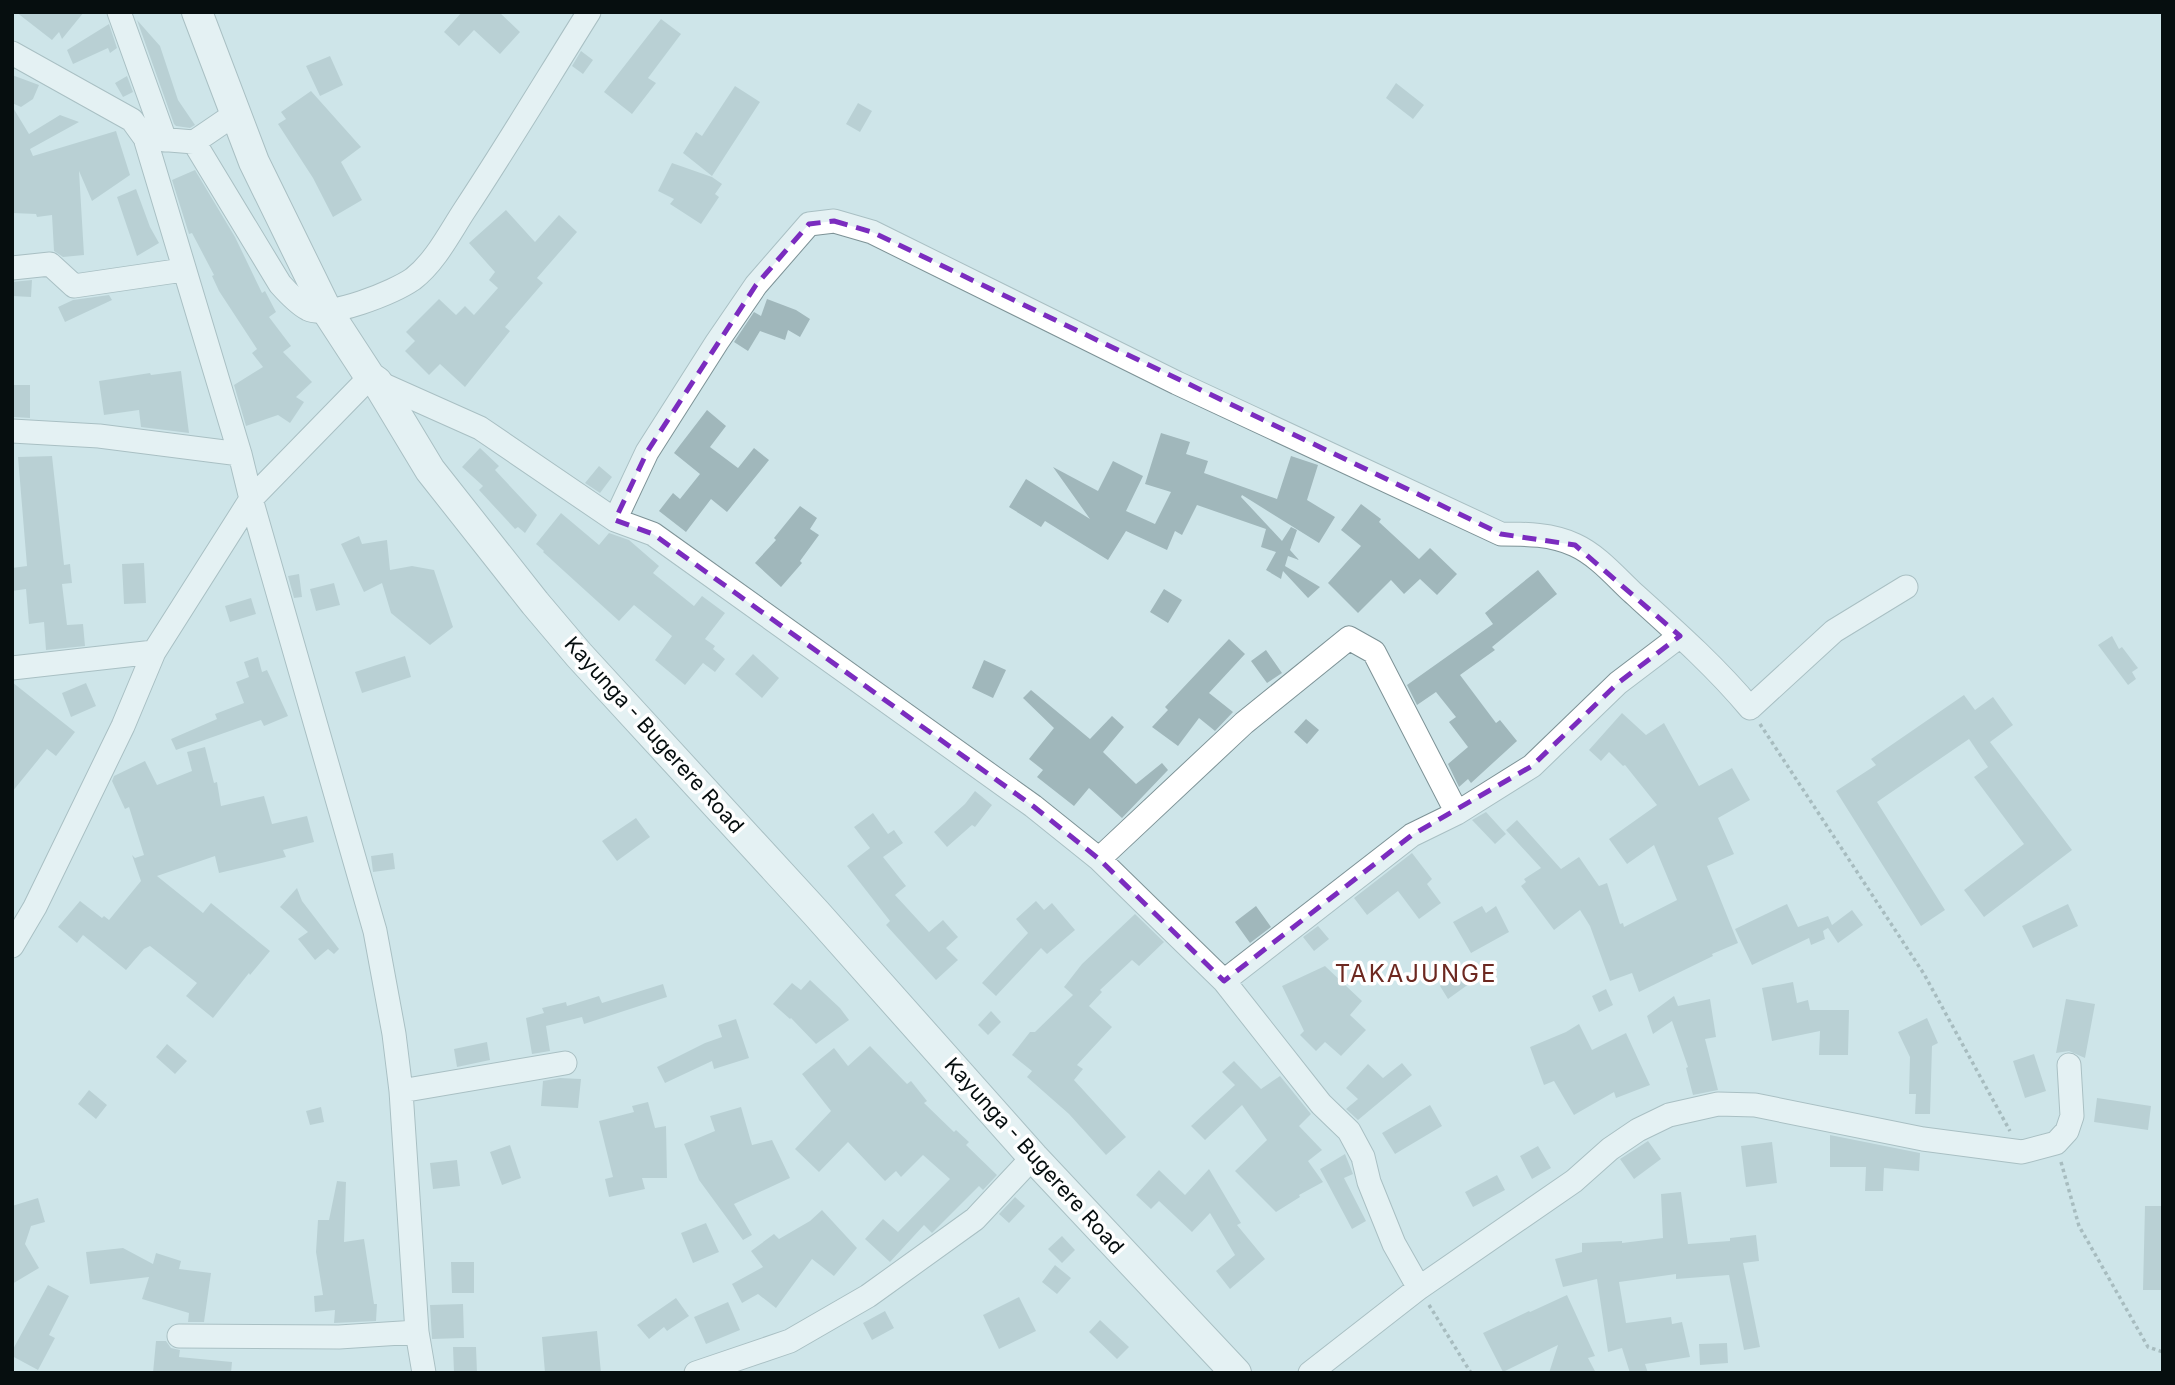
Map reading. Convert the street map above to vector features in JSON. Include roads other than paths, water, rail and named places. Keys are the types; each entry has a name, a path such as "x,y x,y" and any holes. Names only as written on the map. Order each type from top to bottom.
{"main road":[{"name":"Kayunga - Bugerere Road","path":"197,12 254,162 327,311 430,470 535,603 1222,1368"}],"street":[{"path":"119,12 155,139 183,270 240,454 375,931 394,1034 401,1091 417,1332 424,1373"},
{"path":"194,142 280,284 292,297 309,310 327,311 387,294 414,278 431,261 495,165 589,12"},
{"path":"12,53 132,120 155,139 194,142 235,114"},
{"path":"615,520 647,452 756,285 809,224 834,221 872,232 1177,383 1502,534 1531,534 1575,545 1596,559 1680,636 1731,685 1750,708 1833,631 1906,587"},
{"path":"12,268 50,264 74,286 183,270"},
{"path":"12,946 35,907 123,726 154,652 251,499 373,379 480,428 615,520 653,534 721,580 1033,806 1099,859 1224,981 1321,1104 1349,1131 1363,1157 1369,1182 1394,1244 1419,1288"},
{"path":"12,431 99,436 240,454"},
{"path":"1224,981 1412,835 1457,813 1532,766 1637,666 1680,636"},
{"path":"1099,859 1244,723 1349,638 1374,652 1457,813"},
{"path":"12,668 154,652"},
{"path":"401,1091 565,1063"},
{"path":"1310,1373 1419,1288 1574,1181 1610,1149 1638,1130 1669,1115 1718,1104 1755,1105 1923,1139 2022,1152 2056,1143 2067,1131 2072,1116 2069,1065"},
{"path":"696,1373 790,1341 868,1296 975,1219 1033,1157"},
{"path":"179,1336 339,1337 417,1332"}],"district":[{"name":"TAKAJUNGE","path":"1416,974"}]}
